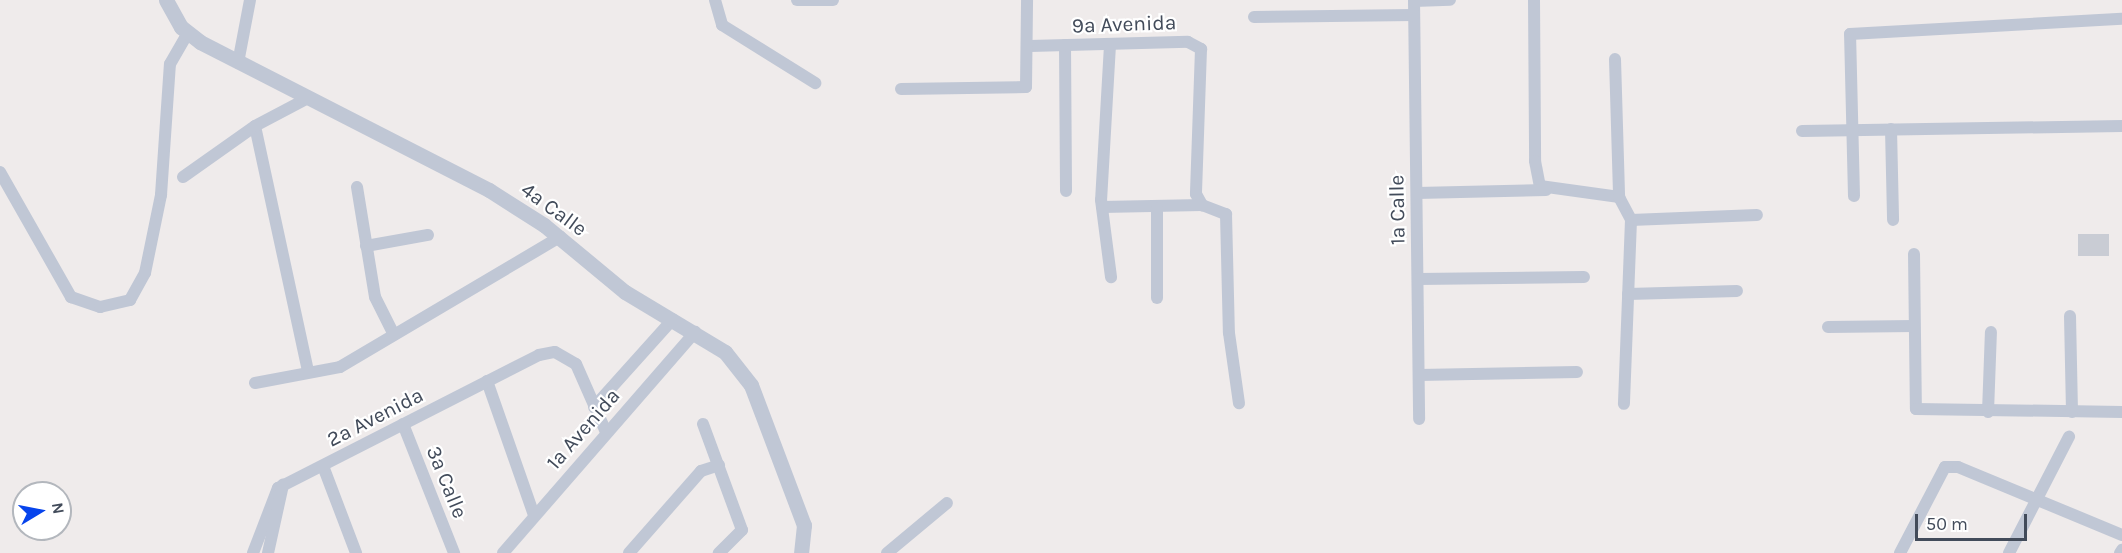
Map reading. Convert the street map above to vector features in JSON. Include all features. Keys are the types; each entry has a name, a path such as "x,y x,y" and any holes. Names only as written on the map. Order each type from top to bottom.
{"street":[{"name":"4a Calle","path":"166,0 188,34 238,63 466,176 560,237 625,292 695,332 733,360 751,385 804,525 801,553"},
{"path":"238,63 250,0"},
{"path":"797,0 833,0"},
{"path":"901,89 1023,87 1030,83 1027,0"},
{"path":"1414,0 1450,0"},
{"name":"1a Calle","path":"1414,0 1419,419"},
{"path":"1534,0 1534,161 1540,186 1546,190"},
{"path":"713,1 722,25 815,83"},
{"path":"1254,17 1414,15"},
{"path":"1854,196 1850,34 2122,19"},
{"path":"0,172 71,297 100,307 130,300 145,273 160,195 170,64 188,34"},
{"name":"9a Avenida","path":"1030,46 1193,43 1203,66 1194,177 1202,205"},
{"path":"1065,45 1066,191"},
{"path":"1110,45 1102,207 1111,277"},
{"path":"1615,58 1619,196 1630,220 1624,404"},
{"path":"183,177 255,126 308,98"},
{"path":"255,126 308,371"},
{"path":"1802,130 2122,126"},
{"path":"1891,129 1893,220"},
{"path":"357,187 378,310 394,335"},
{"path":"1417,193 1546,190 1619,196"},
{"path":"1102,207 1157,208 1202,205 1226,214 1229,333 1239,403"},
{"path":"1157,208 1157,298"},
{"path":"1630,220 1757,215"},
{"path":"366,246 428,235"},
{"path":"255,383 308,371 340,367 560,237"},
{"path":"1914,254 1916,409 2122,412"},
{"path":"1418,279 1584,277"},
{"path":"1628,294 1737,291"},
{"path":"2070,316 2072,412"},
{"name":"1a Avenida","path":"594,407 673,319"},
{"path":"1828,327 1914,326"},
{"name":"1a Avenida","path":"503,553 695,332"},
{"path":"1988,411 1991,332"},
{"name":"2a Avenida","path":"253,553 268,501 283,485 539,355 555,352 576,364 594,407"},
{"path":"1419,375 1577,372"},
{"path":"487,381 534,515"},
{"path":"594,407 606,432"},
{"name":"3a Calle","path":"403,424 454,553"},
{"path":"703,424 742,530 719,553"},
{"path":"2009,553 2069,436"},
{"path":"628,553 701,471 719,465"},
{"path":"323,466 356,553"},
{"path":"1900,553 1945,467 2036,497 2122,535"},
{"path":"268,553 283,485"},
{"path":"887,553 947,503"}],"building":[{"path":"2078,234 2109,234 2109,256 2078,256"}]}
